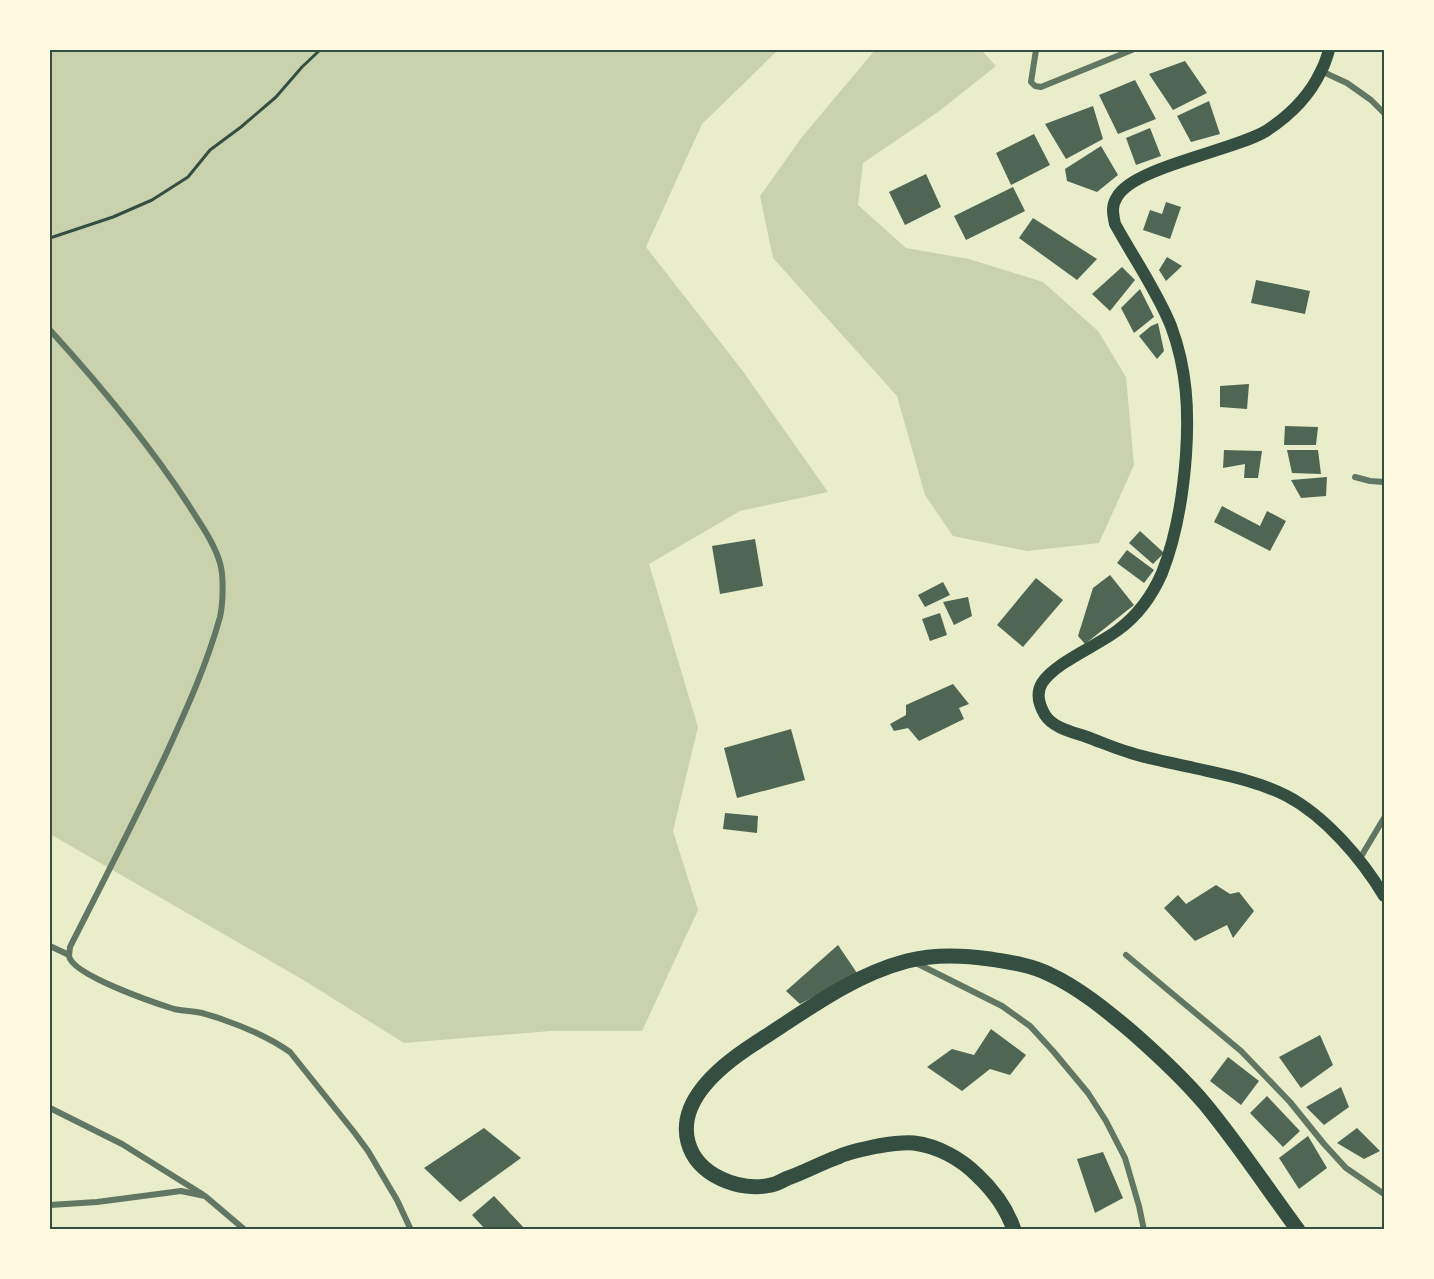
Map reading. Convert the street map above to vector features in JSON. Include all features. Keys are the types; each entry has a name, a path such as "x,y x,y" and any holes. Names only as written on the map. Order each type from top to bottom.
{"highway":[{"path":"1014,1230 1010,1216 988,1186 968,1166 944,1151 915,1143 867,1148 842,1155 772,1185 732,1184 710,1173 688,1143 686,1125 692,1103 707,1083 736,1056 828,997 860,978 881,969 910,960 950,955 1018,964 1046,972 1090,998 1159,1056 1203,1102 1298,1230"}],"main road":[{"path":"1329,50 1321,71 1307,95 1265,131 1239,143 1146,175 1130,184 1117,196 1112,210 1116,224 1162,305 1172,328 1182,364 1187,393 1188,421 1182,502 1173,538 1151,595 1135,615 1117,631 1056,670 1042,683 1038,695 1040,705 1050,722 1077,734 1130,753 1244,780 1288,797 1333,831 1359,860 1384,896"}],"street":[{"path":"1036,50 1031,82 1041,87 1132,50"},
{"path":"1321,71 1362,93 1384,113"},
{"path":"50,330 103,388 150,447 207,535 221,564 223,588 221,614 190,701 134,823 70,947 69,955 73,963 83,971 105,983 176,1010 202,1013 225,1020 278,1043 290,1052 368,1151 397,1200 411,1230"},
{"path":"1355,477 1384,482"},
{"path":"1359,860 1384,818"},
{"path":"50,946 69,955"},
{"path":"1126,956 1240,1051 1290,1102 1346,1168 1384,1194"},
{"path":"910,960 1002,1006 1030,1026 1053,1051 1088,1093 1125,1158 1144,1230"},
{"path":"50,1108 122,1144 205,1196 245,1230"},
{"path":"50,1205 97,1202 181,1191 205,1196"}],"path":[{"path":"50,238 113,217 152,200 188,177 210,150 276,97 321,50"}],"green space":[{"path":"50,50 778,50 702,124 646,247 742,370 828,492 740,511 649,564 698,727 673,831 698,910 642,1031 551,1031 404,1043 305,981 50,834"},
{"path":"875,50 981,50 996,66 938,112 863,163 858,205 906,248 969,259 1043,282 1098,331 1126,377 1134,465 1099,543 1027,551 953,536 925,495 897,396 773,258 760,196 802,137"}],"building":[{"path":"1185,61 1207,93 1173,110 1149,74"},
{"path":"1135,80 1156,119 1118,134 1099,95"},
{"path":"1209,101 1220,134 1191,142 1177,116"},
{"path":"1093,106 1103,139 1066,159 1045,124"},
{"path":"1150,128 1161,156 1136,165 1126,138"},
{"path":"1034,134 1050,165 1011,185 996,153"},
{"path":"1101,146 1118,175 1097,192 1067,181 1065,169"},
{"path":"926,174 941,207 905,225 889,192"},
{"path":"1013,187 1025,211 966,240 954,216"},
{"path":"1166,202 1181,207 1170,239 1143,230 1150,210 1162,214"},
{"path":"1033,218 1097,259 1077,280 1019,238"},
{"path":"1167,257 1182,266 1166,281 1159,270"},
{"path":"1122,267 1135,280 1110,311 1092,294"},
{"path":"1256,280 1310,291 1305,314 1251,303"},
{"path":"1140,289 1154,317 1134,333 1121,308"},
{"path":"1158,323 1164,351 1157,359 1139,336"},
{"path":"1249,384 1247,409 1220,407 1220,386"},
{"path":"1285,426 1318,427 1316,445 1284,445"},
{"path":"1224,450 1262,451 1258,478 1244,478 1245,464 1223,468"},
{"path":"1287,450 1318,450 1321,474 1292,473"},
{"path":"1327,477 1326,496 1301,498 1291,480"},
{"path":"1222,506 1260,526 1267,511 1286,521 1270,551 1214,522"},
{"path":"1140,531 1164,553 1153,564 1129,543"},
{"path":"755,539 763,586 720,594 712,546"},
{"path":"1127,550 1154,570 1144,583 1117,563"},
{"path":"1110,575 1134,605 1085,644 1078,636 1093,588"},
{"path":"1036,578 1063,600 1023,647 997,625"},
{"path":"943,582 950,595 925,607 918,595"},
{"path":"968,597 972,616 954,625 943,602"},
{"path":"940,613 947,635 930,641 922,619"},
{"path":"953,684 969,704 959,708 964,719 919,741 908,728 894,731 890,724 906,715 906,705"},
{"path":"791,729 805,780 737,798 724,748"},
{"path":"725,813 758,816 757,833 723,829"},
{"path":"1216,885 1230,894 1239,892 1254,911 1233,938 1227,925 1195,941 1164,908 1178,895 1186,904"},
{"path":"838,945 857,973 800,1004 786,991"},
{"path":"991,1029 1026,1055 1010,1075 990,1069 962,1091 927,1067 952,1049 974,1055"},
{"path":"1320,1035 1333,1065 1301,1088 1279,1057"},
{"path":"1228,1057 1259,1081 1241,1105 1210,1081"},
{"path":"1341,1087 1349,1107 1324,1125 1306,1107"},
{"path":"1267,1096 1300,1131 1283,1147 1250,1113"},
{"path":"484,1128 521,1158 460,1202 424,1168"},
{"path":"1357,1128 1380,1151 1364,1159 1337,1143"},
{"path":"1308,1136 1327,1168 1299,1189 1279,1158"},
{"path":"1103,1152 1123,1198 1095,1213 1077,1159"},
{"path":"494,1196 526,1230 486,1230 472,1215"}]}
